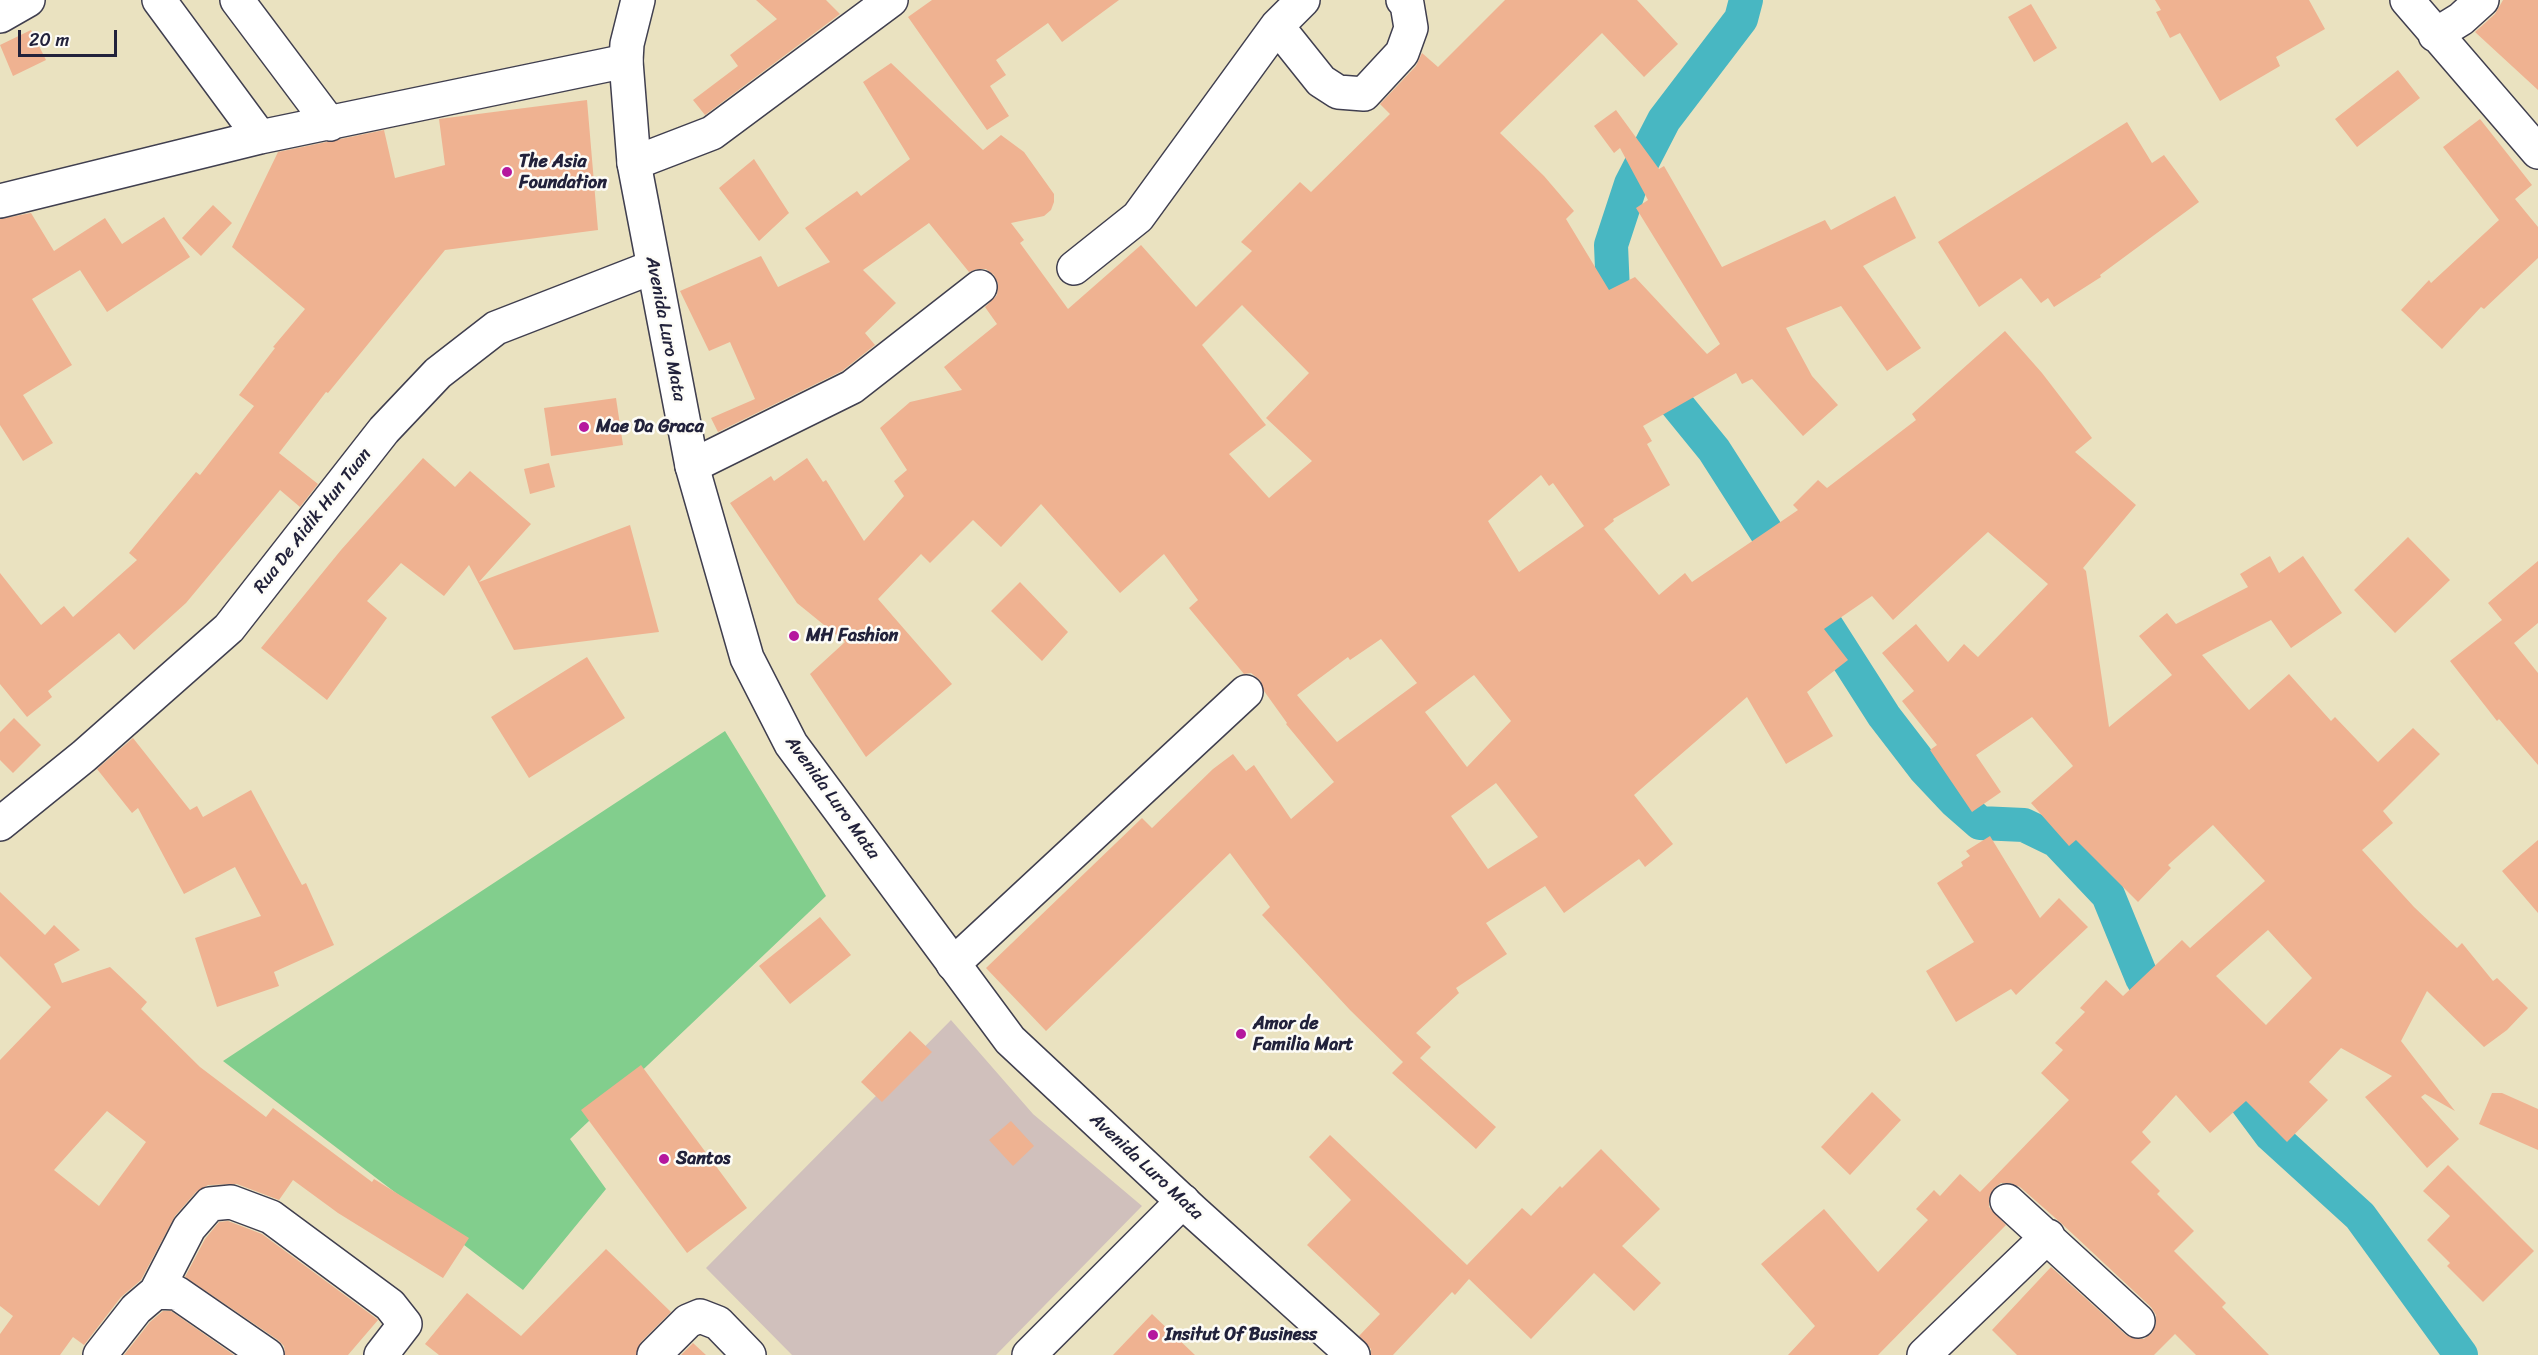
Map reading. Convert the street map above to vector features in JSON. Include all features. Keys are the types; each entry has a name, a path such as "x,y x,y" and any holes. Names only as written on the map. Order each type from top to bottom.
{"street":[{"path":"0,16 28,0"},
{"path":"159,0 260,136"},
{"path":"237,0 330,124"},
{"name":"Avenida Luro Mata","path":"638,0 627,44 626,61 634,163 692,466 747,658 791,744 1010,1040 1353,1355"},
{"path":"634,163 712,134 891,0"},
{"path":"1074,268 1138,217 1277,26 1303,0"},
{"path":"1277,26 1321,81 1338,92 1364,94 1402,53 1411,28 1407,4 1403,0"},
{"path":"2407,0 2538,152"},
{"path":"2435,35 2460,19 2482,0"},
{"path":"0,201 260,136 330,124 626,61"},
{"name":"Rua De Aidik Hun Tuan","path":"0,824 84,756 229,627 384,430 438,373 496,328 653,267"},
{"path":"692,466 852,387 980,287"},
{"path":"953,963 1246,692"},
{"path":"1029,1355 1183,1201"},
{"path":"2007,1201 2048,1236 2138,1321"},
{"path":"100,1355 136,1308 156,1292 189,1228 210,1204 231,1202 271,1217 390,1305 405,1324 381,1355"},
{"path":"1924,1355 2048,1236"},
{"path":"156,1292 177,1293 267,1355"},
{"path":"654,1355 688,1321 700,1316 718,1323 748,1355"}],"shaded area":[{"path":"951,1020 1033,1114 1142,1206 996,1355 792,1355 706,1268"}],"green space":[{"path":"725,731 826,896 570,1139 606,1189 523,1290 223,1061"}],"building":[{"path":"756,0 826,0 840,14 705,115 693,100 738,66 730,55 777,19"},
{"path":"932,0 1119,0 1062,42 1048,23 996,60 1006,75 990,86 1009,116 987,130 908,17"},
{"path":"1505,0 1637,0 1678,44 1644,77 1602,33 1500,133 1544,176 1574,211 1566,219 1609,290 1635,277 1707,354 1720,344 1636,208 1648,200 1620,148 1614,153 1594,126 1616,110 1659,169 1664,166 1722,267 1825,220 1831,230 1895,196 1916,238 1863,266 1921,348 1887,371 1841,306 1786,328 1812,376 1838,405 1803,436 1752,379 1742,384 1736,373 1643,426 1652,441 1647,444 1670,485 1613,519 1614,521 1604,529 1659,595 1685,573 1692,582 1798,510 1793,505 1818,480 1827,488 1916,420 1912,414 2005,331 2042,373 2092,438 2075,452 2136,505 2083,568 2086,571 2109,727 2172,675 2139,636 2167,613 2176,624 2248,587 2240,574 2270,556 2279,573 2303,556 2342,613 2291,648 2271,620 2202,655 2249,710 2289,674 2331,721 2335,717 2378,762 2413,728 2440,754 2383,811 2393,823 2362,850 2414,907 2457,948 2462,943 2493,981 2497,978 2528,1008 2507,1030 2484,1047 2427,991 2401,1041 2455,1111 2425,1094 2421,1097 2459,1139 2427,1168 2365,1097 2392,1076 2341,1048 2309,1082 2328,1100 2287,1142 2246,1101 2210,1133 2176,1095 2142,1132 2151,1142 2131,1162 2160,1191 2157,1194 2194,1231 2174,1251 2226,1303 2222,1307 2269,1355 2196,1355 2175,1334 2154,1355 2017,1355 1992,1330 2051,1267 2126,1335 2135,1339 2144,1339 2152,1333 2156,1324 2156,1315 2151,1307 2020,1187 2010,1183 2001,1183 1994,1188 1989,1198 1989,1207 2006,1225 1878,1355 1788,1355 1815,1326 1761,1264 1824,1209 1878,1272 1928,1220 1916,1209 1934,1190 1940,1196 1960,1174 1980,1192 2069,1100 2041,1073 2063,1050 2055,1043 2085,1012 2080,1008 2106,980 2123,996 2182,940 2190,948 2265,881 2213,825 2168,865 2171,868 2138,902 2076,840 2069,846 2031,803 2073,766 2032,717 1976,755 2001,792 1972,812 1930,750 1937,745 1902,701 1914,691 1882,653 1916,624 1948,662 1964,644 1978,657 2048,584 1988,532 1893,620 1872,596 1824,629 1848,660 1807,692 1833,736 1786,764 1747,697 1634,795 1673,844 1645,867 1639,859 1564,913 1545,886 1486,923 1507,954 1456,988 1459,993 1416,1033 1431,1047 1420,1058 1496,1127 1476,1149 1392,1073 1403,1062 1350,1010 1262,915 1270,907 1230,853 1046,1031 986,968 1142,818 1152,828 1213,769 1233,754 1246,771 1254,765 1291,819 1334,782 1286,724 1264,691 1260,680 1251,673 1244,674 1189,608 1198,600 1164,554 1120,593 1041,504 1001,547 973,520 930,563 921,554 878,599 952,684 866,757 810,674 845,642 797,603 730,503 771,476 774,481 807,458 823,482 826,480 864,541 904,496 894,481 907,470 880,428 910,402 962,390 944,367 997,324 985,307 997,295 998,284 994,275 986,269 969,272 929,223 863,270 896,303 865,333 875,345 842,371 718,432 711,418 755,399 730,342 709,351 680,291 761,256 778,287 830,262 805,228 857,191 861,196 910,159 863,82 891,63 983,150 1001,135 1024,152 1054,194 1054,202 1051,210 1044,216 1011,223 1024,240 1020,243 1068,309 1141,245 1196,307 1252,251 1241,242 1300,182 1311,192 1390,114 1380,104 1416,66 1422,53 1438,67","holes":["1242,305 1309,373 1266,418 1312,461 1269,498 1229,454 1266,425 1202,345","1541,475 1549,486 1553,483 1584,526 1519,572 1488,521","1381,639 1417,683 1337,742 1297,695 1348,657 1350,660","1474,675 1511,721 1467,767 1425,712","1496,783 1538,837 1488,869 1451,816","2268,930 2312,978 2266,1025 2216,976"]},
{"path":"2155,0 2309,0 2325,29 2276,57 2280,66 2220,101 2180,33 2170,38 2156,12 2161,10"},
{"path":"2503,0 2538,0 2538,90 2475,32 2495,14"},
{"path":"2031,4 2057,48 2034,62 2008,17"},
{"path":"31,30 46,60 13,76 0,45"},
{"path":"2398,70 2420,98 2357,147 2335,119"},
{"path":"587,100 598,230 445,250 328,393 326,392 279,453 318,484 300,507 280,490 186,603 134,650 119,633 48,691 52,697 27,717 0,684 0,573 41,625 64,606 73,617 137,560 129,553 196,472 200,475 254,406 239,395 275,348 273,347 305,309 232,247 278,152 384,130 395,178 445,165 439,119"},
{"path":"2480,119 2532,185 2515,199 2538,227 2538,258 2484,309 2481,307 2442,349 2401,310 2429,280 2431,283 2499,220 2443,147"},
{"path":"2127,122 2152,163 2164,155 2199,202 2100,275 2101,277 2054,307 2048,298 2041,303 2021,278 1979,307 1938,242"},
{"path":"754,159 789,213 759,241 719,188"},
{"path":"213,205 232,223 201,256 182,238"},
{"path":"31,213 54,251 105,218 122,244 164,217 190,257 107,312 80,270 32,299 72,365 23,395 53,443 23,461 0,425 0,219"},
{"name":"Mae Da Graca","path":"616,398 623,445 551,456 544,408"},
{"path":"423,458 455,487 470,471 531,524 479,582 630,525 659,632 514,650 469,565 444,596 401,563 367,601 387,618 327,700 261,648 341,550"},
{"path":"549,463 555,487 530,494 524,469"},
{"path":"2408,537 2450,580 2395,633 2354,590"},
{"path":"2538,561 2538,623 2514,643 2538,673 2538,765 2499,719 2497,721 2450,661 2502,620 2488,603"},
{"path":"1020,582 1068,632 1042,661 991,611"},
{"path":"587,657 625,718 529,778 491,717"},
{"path":"14,718 41,745 13,773 0,760 0,732"},
{"path":"133,738 190,810 197,806 203,817 251,790 302,885 306,883 334,945 274,972 279,986 217,1007 195,938 261,916 235,867 184,894 138,808 132,813 97,769"},
{"path":"1990,836 2040,918 2059,898 2088,927 2016,995 2011,989 1956,1022 1926,971 1974,942 1937,883 1963,866 1961,862 1970,856 1966,851"},
{"path":"2538,840 2538,913 2502,871"},
{"path":"0,892 45,935 54,925 80,950 54,964 62,983 110,967 147,1002 141,1009 200,1067 266,1117 273,1108 372,1182 374,1179 469,1238 443,1278 338,1213 293,1180 279,1200 237,1184 208,1185 196,1192 175,1216 141,1280 121,1297 84,1345 73,1337 60,1355 0,1355 0,1334 13,1316 0,1306 0,1060 51,1007 0,956","holes":["107,1111 146,1142 99,1206 54,1170"]},
{"path":"820,917 851,955 790,1004 759,966"},
{"path":"910,1031 932,1052 882,1102 861,1082"},
{"name":"Santos","path":"641,1065 747,1208 687,1253 581,1110"},
{"path":"1872,1092 1901,1120 1850,1175 1821,1147"},
{"path":"2492,1093 2502,1093 2538,1109 2538,1150 2479,1124"},
{"path":"1011,1121 1034,1146 1013,1166 989,1140"},
{"path":"1330,1135 1467,1265 1522,1208 1531,1216 1601,1149 1660,1209 1622,1246 1661,1283 1634,1311 1594,1273 1531,1339 1469,1279 1455,1295 1452,1292 1393,1355 1371,1355 1371,1349 1359,1336 1380,1314 1307,1245 1351,1200 1309,1157"},
{"path":"2448,1165 2534,1251 2483,1302 2447,1266 2450,1263 2427,1240 2450,1216 2423,1191"},
{"path":"228,1221 262,1234 378,1320 348,1355 285,1355 284,1346 278,1340 185,1277 205,1239 219,1222"},
{"path":"606,1249 671,1312 641,1342 636,1355 439,1355 425,1344 467,1293 521,1336"},
{"path":"163,1311 171,1311 234,1355 124,1355 150,1322"},
{"name":"Insitut Of Business","path":"1152,1314 1195,1355 1113,1355"},
{"path":"693,1343 706,1355 681,1355"}],"waterway":[{"path":"1746,0 1741,19 1664,120 1631,184 1611,245 1614,316 1635,360 1670,396 1714,450 1884,716 1924,768 1956,802 1980,823 2024,825 2057,841 2108,895 2142,978 2155,1001 2168,1017"},
{"path":"2214,1067 2236,1088 2271,1135 2360,1216 2461,1355"}],"place":[{"name":"The Asia Foundation","path":"507,172"},
{"name":"Mae Da Graca","path":"584,427"},
{"name":"MH Fashion","path":"794,636"},
{"name":"Amor de Familia Mart","path":"1241,1034"},
{"name":"Santos","path":"664,1159"},
{"name":"Insitut Of Business","path":"1153,1335"}]}
